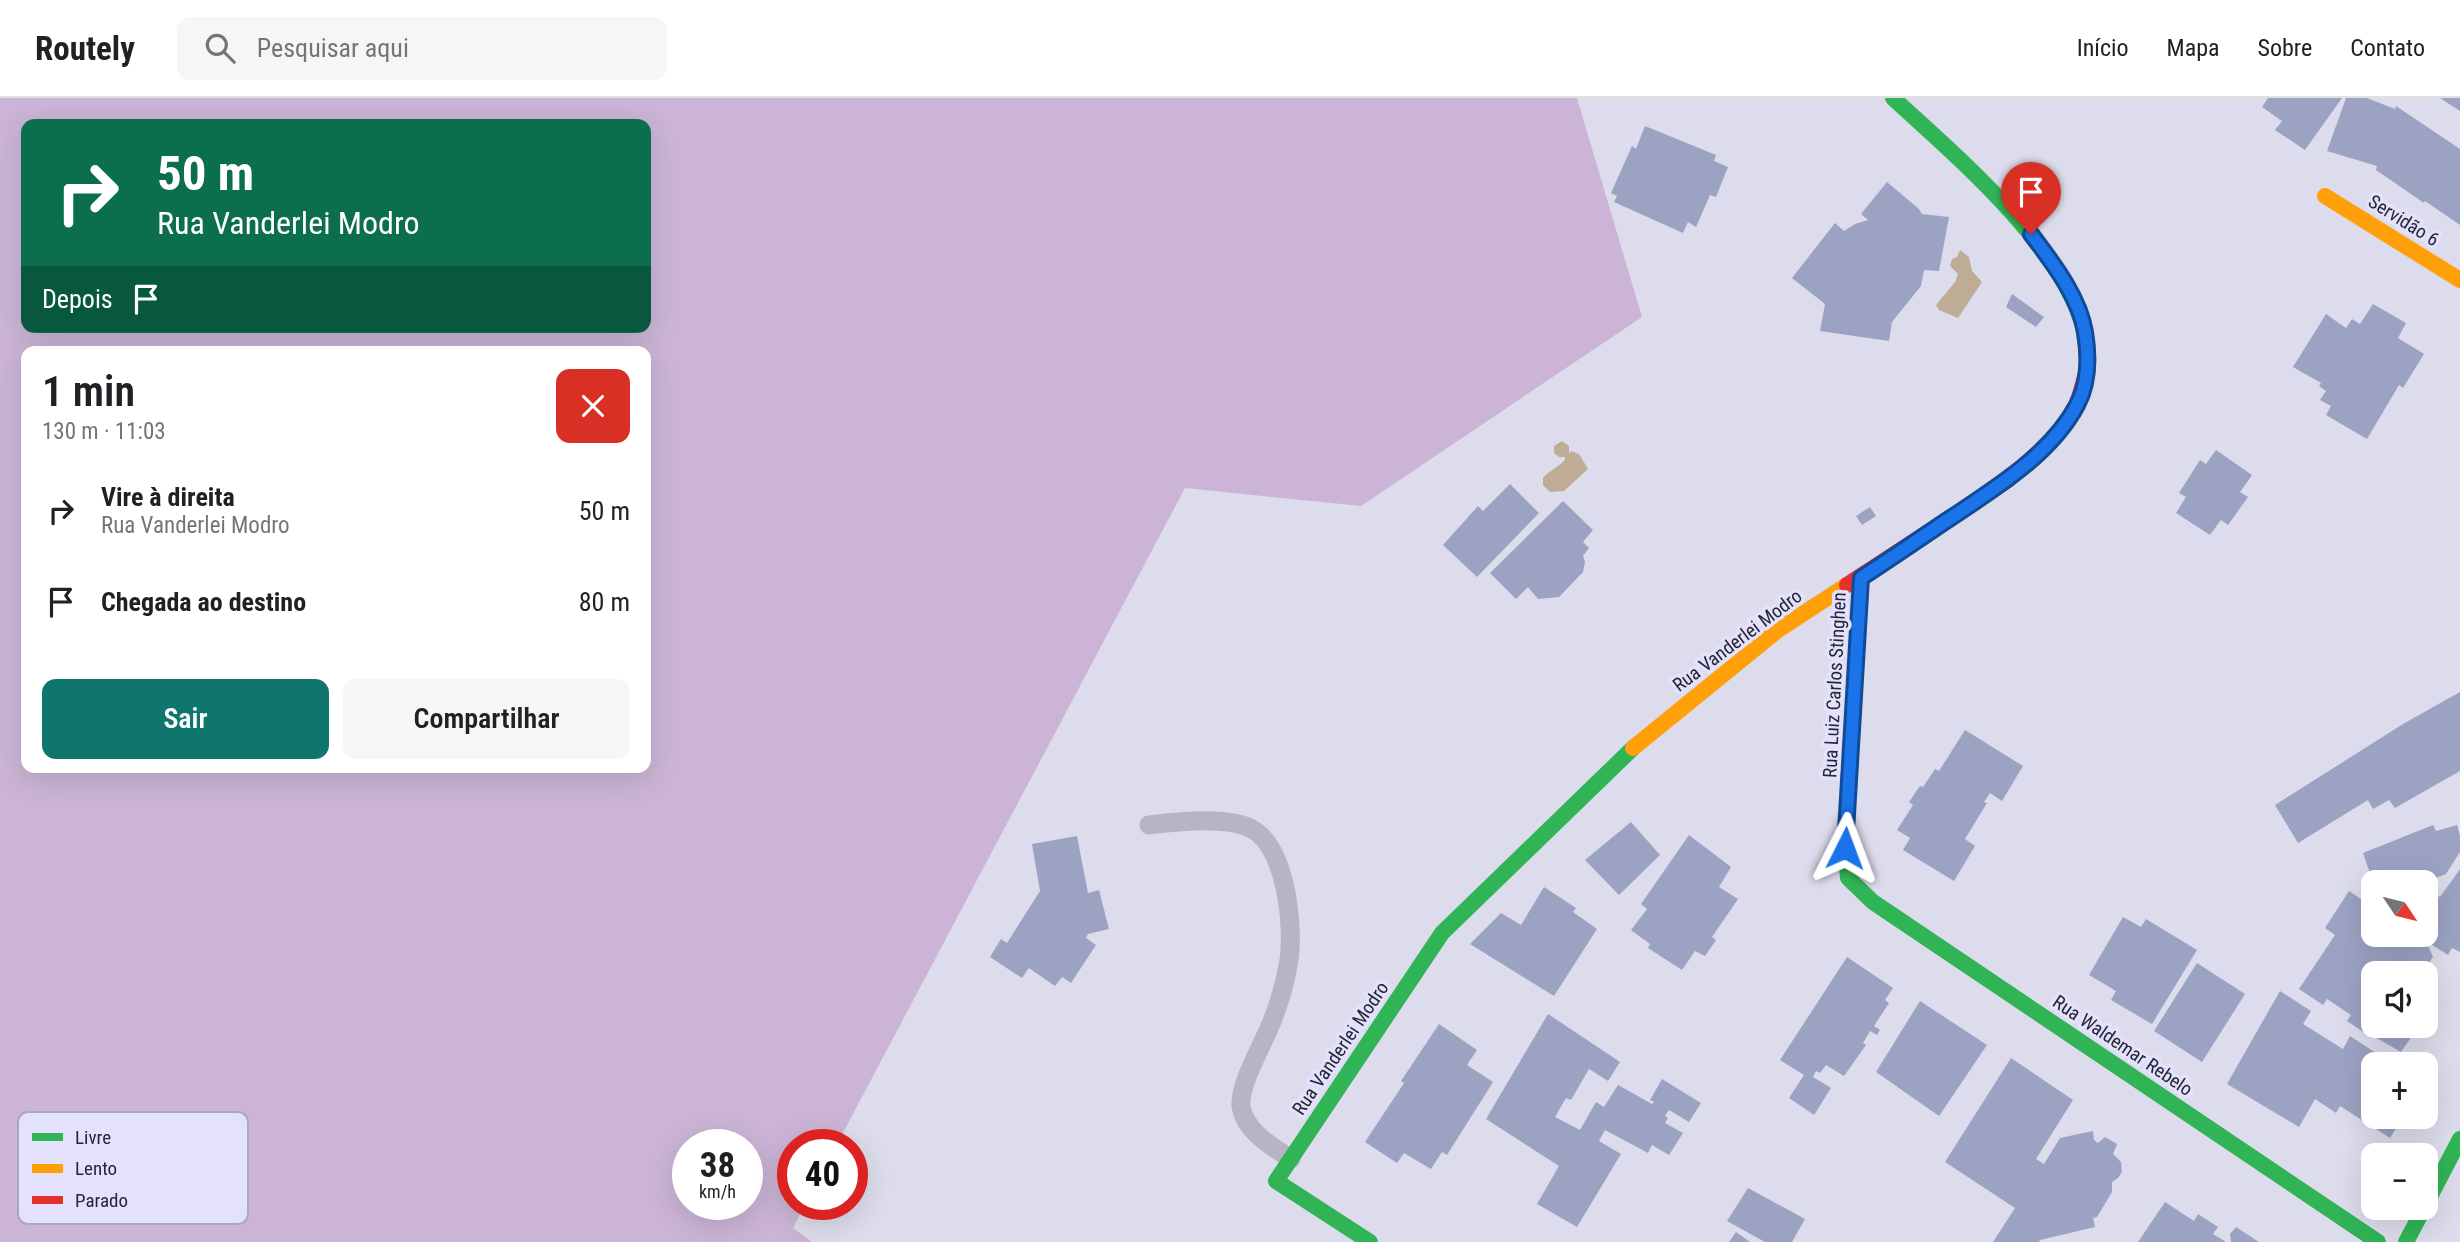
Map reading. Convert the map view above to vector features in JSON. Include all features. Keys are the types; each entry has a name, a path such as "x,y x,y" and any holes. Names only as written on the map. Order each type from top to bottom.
{"street":[{"name":"Rua Vanderlei Modro","path":"1370,1242 1276,1181 1442,933 1643,739 1778,630 2008,480 2040,451 2077,405 2088,363 2085,330 2072,297 2053,264 2031,234 1893,98"},
{"name":"Servidão 6","path":"2325,195 2460,281"},
{"name":"Rua Luiz Carlos Stinghen","path":"1848,878 1845,848 1861,578"},
{"name":"Rua Waldemar Rebelo","path":"1848,878 1873,902 2378,1242"},
{"path":"2438,1181 2460,1139"},
{"path":"2406,1242 2418,1220"}],"lane":[{"path":"1149,825 1186,822 1228,824 1250,828 1271,846 1281,871 1287,902 1290,958 1283,991 1246,1080 1241,1106 1250,1127 1291,1159"}],"shaded area":[{"path":"0,98 1577,98 1642,317 1361,506 1185,488 845,1129 777,1129 777,1220 797,1220 793,1228 812,1242 0,1242"},
{"path":"1960,250 1969,257 1972,271 1982,282 1958,318 1939,310 1936,305 1955,282 1958,274 1950,266"},
{"path":"1562,441 1569,446 1569,454 1571,451 1579,454 1588,469 1564,491 1550,492 1543,485 1543,478 1565,460 1565,457 1554,453 1554,446"}],"building":[{"path":"2268,98 2342,98 2305,150 2275,130 2282,121 2262,107"},
{"path":"2346,98 2367,98 2395,109 2396,106 2460,149 2460,225 2376,170 2377,166 2327,151"},
{"path":"2440,98 2460,98 2460,111"},
{"path":"1645,126 1716,155 1714,161 1728,167 1716,197 1710,195 1696,227 1688,222 1683,233 1614,202 1617,196 1611,193 1632,146 1636,149"},
{"path":"1887,182 1922,214 1949,217 1939,271 1924,270 1921,286 1892,322 1889,341 1820,331 1825,304 1792,278 1835,223 1844,231 1868,220 1861,214"},
{"path":"2012,294 2044,317 2036,327 2006,307"},
{"path":"2373,304 2406,323 2398,338 2424,354 2403,388 2399,385 2367,439 2326,415 2331,406 2320,400 2326,391 2319,386 2321,383 2293,367 2326,314 2346,328 2352,319 2360,324"},
{"path":"2216,450 2252,475 2240,492 2248,497 2228,525 2221,520 2210,535 2176,513 2186,497 2179,493 2200,460 2206,464"},
{"path":"1510,484 1539,513 1477,577 1443,545 1478,506 1483,511"},
{"path":"1563,501 1593,530 1583,542 1589,548 1583,556 1583,572 1559,597 1538,599 1528,587 1516,599 1490,573"},
{"path":"1870,507 1876,516 1862,525 1856,516"},
{"path":"2460,692 2460,771 2395,808 2389,800 2373,809 2368,800 2298,843 2275,805 2403,724"},
{"path":"1965,730 2023,766 2002,801 1990,793 1984,802 1987,803 1965,839 1975,846 1954,881 1903,850 1910,838 1897,830 1913,805 1909,802 1935,769 1939,771"},
{"path":"1631,822 1660,855 1619,895 1585,860"},
{"path":"2433,825 2436,831 2457,825 2460,836 2460,852 2446,874 2438,877 2438,870 2369,870 2363,853"},
{"path":"1689,835 1731,867 1719,887 1738,899 1712,937 1716,940 1705,956 1695,951 1682,970 1648,948 1650,944 1631,930 1647,909 1641,904"},
{"path":"1077,836 1088,893 1099,890 1109,929 1088,934 1086,938 1096,945 1071,983 1062,977 1055,986 1029,968 1022,978 990,957 1001,939 1007,943 1040,891 1032,844"},
{"path":"2460,869 2460,952 2452,948 2448,955 2435,947 2438,947 2438,896 2440,897"},
{"path":"1544,887 1576,908 1573,912 1597,929 1554,996 1470,944 1501,913 1521,925"},
{"path":"2349,891 2361,899 2361,947 2429,947 2433,957 2430,961 2361,961 2361,1031 2347,1021 2351,1015 2327,999 2323,1005 2299,989 2335,935 2325,928"},
{"path":"2123,917 2141,927 2146,919 2197,950 2152,1024 2111,1000 2116,991 2089,975"},
{"path":"1847,957 1893,988 1885,1000 1889,1003 1874,1026 1880,1030 1877,1035 1870,1031 1863,1043 1866,1045 1844,1076 1826,1065 1820,1073 1816,1071 1813,1077 1831,1088 1814,1115 1789,1098 1804,1075 1780,1060"},
{"path":"2197,963 2245,994 2202,1062 2154,1031"},
{"path":"2280,991 2311,1011 2303,1024 2343,1049 2350,1036 2375,1052 2361,1052 2361,1119 2340,1106 2336,1113 2315,1099 2299,1127 2227,1084"},
{"path":"1920,1001 1987,1045 1939,1116 1876,1072"},
{"path":"1548,1014 1620,1062 1608,1081 1589,1069 1571,1100 1566,1098 1555,1117 1580,1130 1596,1102 1604,1107 1618,1085 1652,1104 1654,1102 1650,1100 1662,1079 1701,1103 1689,1122 1669,1110 1665,1116 1668,1118 1665,1123 1683,1133 1669,1155 1652,1145 1648,1153 1605,1130 1599,1141 1621,1154 1577,1227 1537,1204 1559,1166 1486,1119"},
{"path":"1439,1024 1477,1050 1467,1065 1493,1082 1447,1155 1442,1152 1431,1169 1404,1153 1397,1163 1365,1142"},
{"path":"2376,1038 2411,1038 2401,1052"},
{"path":"2011,1058 2073,1100 2036,1159 2044,1164 2060,1138 2093,1131 2094,1140 2098,1143 2105,1137 2117,1144 2113,1154 2121,1162 2122,1172 2112,1182 2112,1192 2097,1217 2093,1218 2095,1227 2039,1242 1993,1242 2015,1208 1945,1162"},
{"path":"2376,1129 2396,1129 2390,1138"},
{"path":"1748,1188 1805,1219 1792,1242 1765,1242 1727,1221"},
{"path":"2165,1202 2194,1221 2198,1214 2218,1227 2213,1234 2226,1242 2138,1242"},
{"path":"2236,1227 2259,1242 2231,1242 2230,1234"},
{"path":"1736,1232 1750,1242 1729,1242"}],"traffic: fast":[{"path":"1893,98 2001,201 2050,261 2069,292 2082,323 2087,360"},
{"path":"1861,578 1845,848 1848,878 1873,902 2378,1242"},
{"path":"1370,1242 1276,1181 1442,933 1633,748"},
{"path":"2438,1181 2460,1139"},
{"path":"2406,1242 2418,1220"}],"traffic: slow":[{"path":"2325,196 2460,280"},
{"path":"1633,748 1778,630 1847,585"}],"traffic: jam":[{"path":"1847,585 2008,480 2035,455 2053,438 2075,408 2088,366 2087,360"}],"route":[{"path":"1845,848 1861,578 2008,480 2040,451 2061,427 2077,405 2084,386 2088,363 2085,330 2072,297 2031,234"}]}
